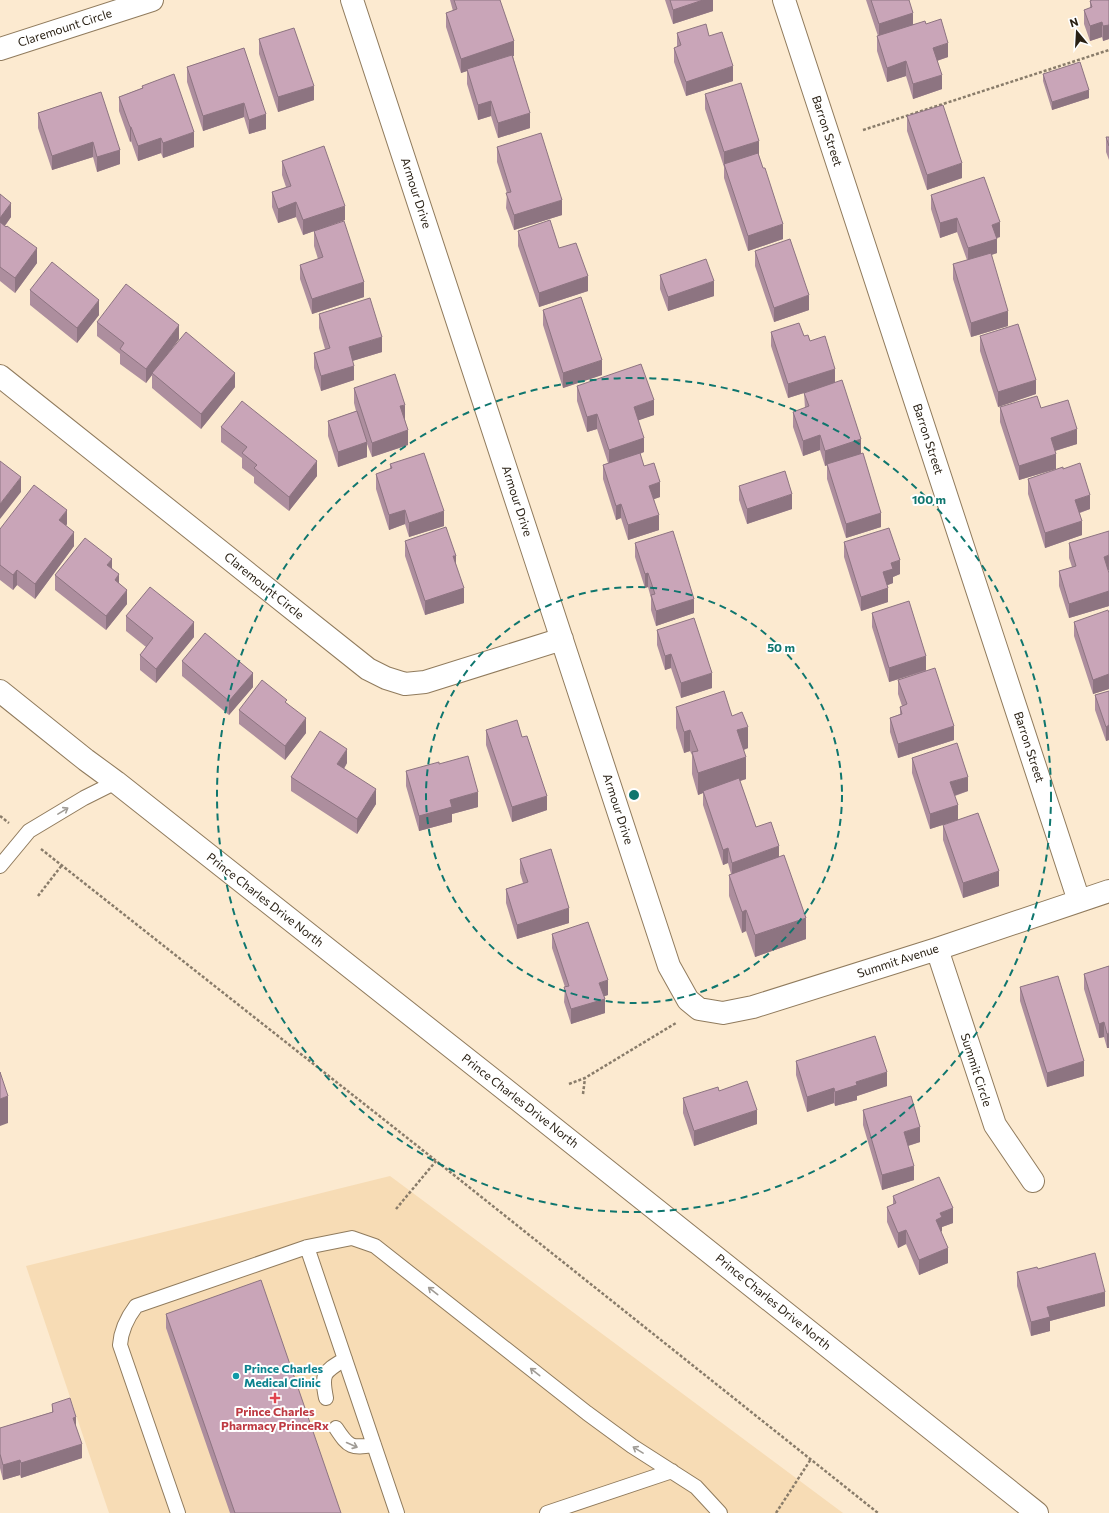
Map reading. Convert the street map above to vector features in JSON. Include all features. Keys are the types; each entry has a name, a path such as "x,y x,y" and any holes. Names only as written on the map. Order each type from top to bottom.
{"street":[{"name":"Claremount Circle","path":"0,50 152,0"},
{"name":"Armour Drive","path":"352,0 669,966 693,1004"},
{"name":"Barron Street","path":"784,0 1079,901"},
{"name":"Claremount Circle","path":"0,376 368,669 386,678 405,684 425,682 562,639"},
{"name":"Prince Charles Drive North","path":"0,691 508,1092 1037,1513"},
{"name":"Summit Avenue","path":"693,1004 723,1013 753,1007 937,949 1109,891"},
{"name":"Summit Circle","path":"937,949 994,1125 1033,1181"}],"lane":[{"path":"0,866 27,834 84,798 116,782"},
{"path":"178,1513 120,1345 121,1336 129,1316 136,1306 307,1247 352,1238 375,1246 594,1418 632,1446 696,1487 720,1513"},
{"path":"307,1247 397,1513"},
{"path":"326,1398 324,1374 330,1368 345,1359"},
{"path":"336,1428 346,1442 356,1448 374,1445"},
{"path":"547,1513 672,1471"}],"path":[{"path":"863,130 1109,50"},
{"path":"0,816 27,834 62,865 878,1513"},
{"path":"38,896 62,865"},
{"path":"569,1084 585,1078 693,1004"},
{"path":"582,1094 585,1078"},
{"path":"396,1209 436,1161"},
{"path":"776,1513 811,1459"}],"shaded area":[{"path":"390,1176 843,1513 109,1513 26,1266"}],"building":[{"path":"454,0 500,0 514,41 461,59 446,13 457,9"},
{"path":"670,0 703,0 673,10"},
{"path":"871,0 909,0 913,13 879,24"},
{"path":"1109,0 1109,25 1103,26 1102,22 1090,26 1084,10 1092,7 1090,1"},
{"path":"941,19 948,43 933,48 942,75 913,84 906,61 887,68 877,36 925,21 926,24"},
{"path":"706,24 709,36 722,32 733,66 686,82 674,48 681,45 677,33"},
{"path":"294,28 314,86 278,97 259,39"},
{"path":"244,48 266,114 249,120 244,103 203,116 187,67"},
{"path":"512,55 530,113 498,123 491,101 478,105 467,69"},
{"path":"1080,62 1089,90 1052,102 1043,74"},
{"path":"174,74 194,132 163,143 161,138 138,146 119,97 143,88 142,86"},
{"path":"741,83 759,141 724,152 705,94"},
{"path":"101,92 120,150 97,157 93,142 52,156 38,113"},
{"path":"943,105 962,163 927,175 907,116"},
{"path":"541,133 562,200 514,215 506,193 511,192 497,147"},
{"path":"1106,137 1109,137 1109,146"},
{"path":"324,146 345,206 303,220 296,202 278,209 272,192 291,186 282,161"},
{"path":"758,153 763,168 765,168 783,224 748,236 724,164"},
{"path":"984,177 1000,222 992,225 997,239 968,248 957,218 940,223 931,195"},
{"path":"0,194 11,203 0,218"},
{"path":"550,220 559,248 576,243 588,276 539,293 518,231"},
{"path":"344,221 364,282 312,299 300,265 323,257 314,231"},
{"path":"0,222 37,248 15,278 0,267"},
{"path":"790,239 809,295 774,308 755,251"},
{"path":"991,253 1008,311 971,323 953,264"},
{"path":"706,259 714,281 668,297 660,275"},
{"path":"52,262 99,300 77,328 30,290"},
{"path":"126,284 179,325 146,369 120,349 124,343 97,322"},
{"path":"581,297 602,360 563,373 543,310"},
{"path":"370,298 382,337 349,347 354,366 321,376 314,353 330,348 319,314"},
{"path":"799,323 804,336 808,335 810,341 825,336 835,369 788,384 771,332"},
{"path":"1018,324 1036,380 998,392 980,336"},
{"path":"186,332 235,373 201,414 152,373"},
{"path":"641,364 654,400 634,407 644,438 609,450 597,414 587,417 577,386"},
{"path":"395,374 405,405 400,406 408,430 372,443 354,388"},
{"path":"842,380 861,439 825,451 820,435 803,441 793,412 809,406 804,393"},
{"path":"1037,396 1041,408 1068,400 1077,429 1051,438 1056,454 1019,466 1000,407"},
{"path":"242,401 317,461 289,497 254,468 257,465 242,453 247,447 221,427"},
{"path":"357,411 367,442 338,452 328,421"},
{"path":"424,453 444,511 409,523 405,510 389,515 376,474 392,468 390,464"},
{"path":"640,453 644,466 654,463 660,482 649,486 659,515 628,525 621,504 616,506 603,465"},
{"path":"863,453 881,513 846,524 827,464"},
{"path":"0,461 21,477 0,504"},
{"path":"1080,463 1090,495 1075,500 1082,521 1045,533 1028,479"},
{"path":"785,471 792,494 747,509 739,486"},
{"path":"34,485 67,510 59,520 74,532 35,584 17,570 13,575 0,565 0,529"},
{"path":"446,527 456,556 453,556 464,588 425,601 405,541"},
{"path":"889,528 900,560 891,563 893,569 883,572 888,588 861,597 844,542"},
{"path":"673,531 694,599 656,611 651,595 655,594 648,573 645,574 635,543"},
{"path":"1109,531 1109,555 1104,557 1109,573 1109,591 1069,604 1059,571 1076,566 1069,543"},
{"path":"85,538 112,559 107,565 119,574 115,580 127,590 106,616 55,575"},
{"path":"150,587 194,622 156,669 140,655 153,638 126,616"},
{"path":"909,601 926,656 889,668 872,613"},
{"path":"1108,610 1109,674 1093,680 1074,622"},
{"path":"694,618 712,673 681,683 671,654 665,656 657,630"},
{"path":"205,633 253,673 229,701 182,661"},
{"path":"935,668 954,726 898,744 890,718 902,714 900,707 907,704 898,680"},
{"path":"262,680 287,700 285,702 306,718 285,746 239,710"},
{"path":"724,691 732,716 742,712 748,727 737,730 746,757 698,773 692,752 698,751 690,730 684,732 676,707"},
{"path":"1109,691 1109,725 1106,727 1095,695"},
{"path":"517,720 522,737 527,736 547,796 512,807 486,730"},
{"path":"320,731 347,749 337,764 376,789 357,819 291,777"},
{"path":"957,743 968,777 950,782 958,805 930,814 912,758"},
{"path":"468,756 478,792 450,800 452,807 419,816 406,771"},
{"path":"739,778 756,827 771,822 779,846 732,863 728,848 723,850 703,791"},
{"path":"978,813 999,871 963,883 943,825"},
{"path":"551,849 569,908 517,925 506,889 528,882 520,859"},
{"path":"784,855 806,918 755,935 746,910 742,912 729,875"},
{"path":"588,922 608,980 599,983 605,999 571,1009 564,987 569,986 552,934"},
{"path":"1109,966 1109,1033 1107,1034 1104,1022 1099,1024 1084,974"},
{"path":"1058,976 1084,1061 1047,1073 1020,987"},
{"path":"875,1036 887,1072 856,1082 857,1085 835,1092 834,1088 807,1097 796,1061"},
{"path":"0,1072 8,1096 0,1099"},
{"path":"747,1081 757,1110 694,1131 683,1098 718,1087 719,1091"},
{"path":"911,1096 920,1127 904,1132 914,1166 882,1175 863,1110"},
{"path":"939,1177 953,1208 940,1213 942,1217 936,1220 948,1248 919,1260 906,1230 898,1233 887,1207 896,1203 893,1196"},
{"path":"1095,1253 1105,1292 1047,1307 1050,1317 1031,1322 1017,1272 1037,1267 1038,1269"},
{"name":"Prince Charles Medical Clinic","path":"261,1280 341,1513 235,1513 166,1314"},
{"path":"70,1398 76,1417 73,1418 82,1444 21,1463 20,1460 3,1465 0,1454 0,1428 53,1412 52,1404"}],"place":[{"name":"Prince Charles Medical Clinic","path":"236,1376"},
{"name":"Prince Charles Pharmacy PrinceRx","path":"275,1398"}]}
